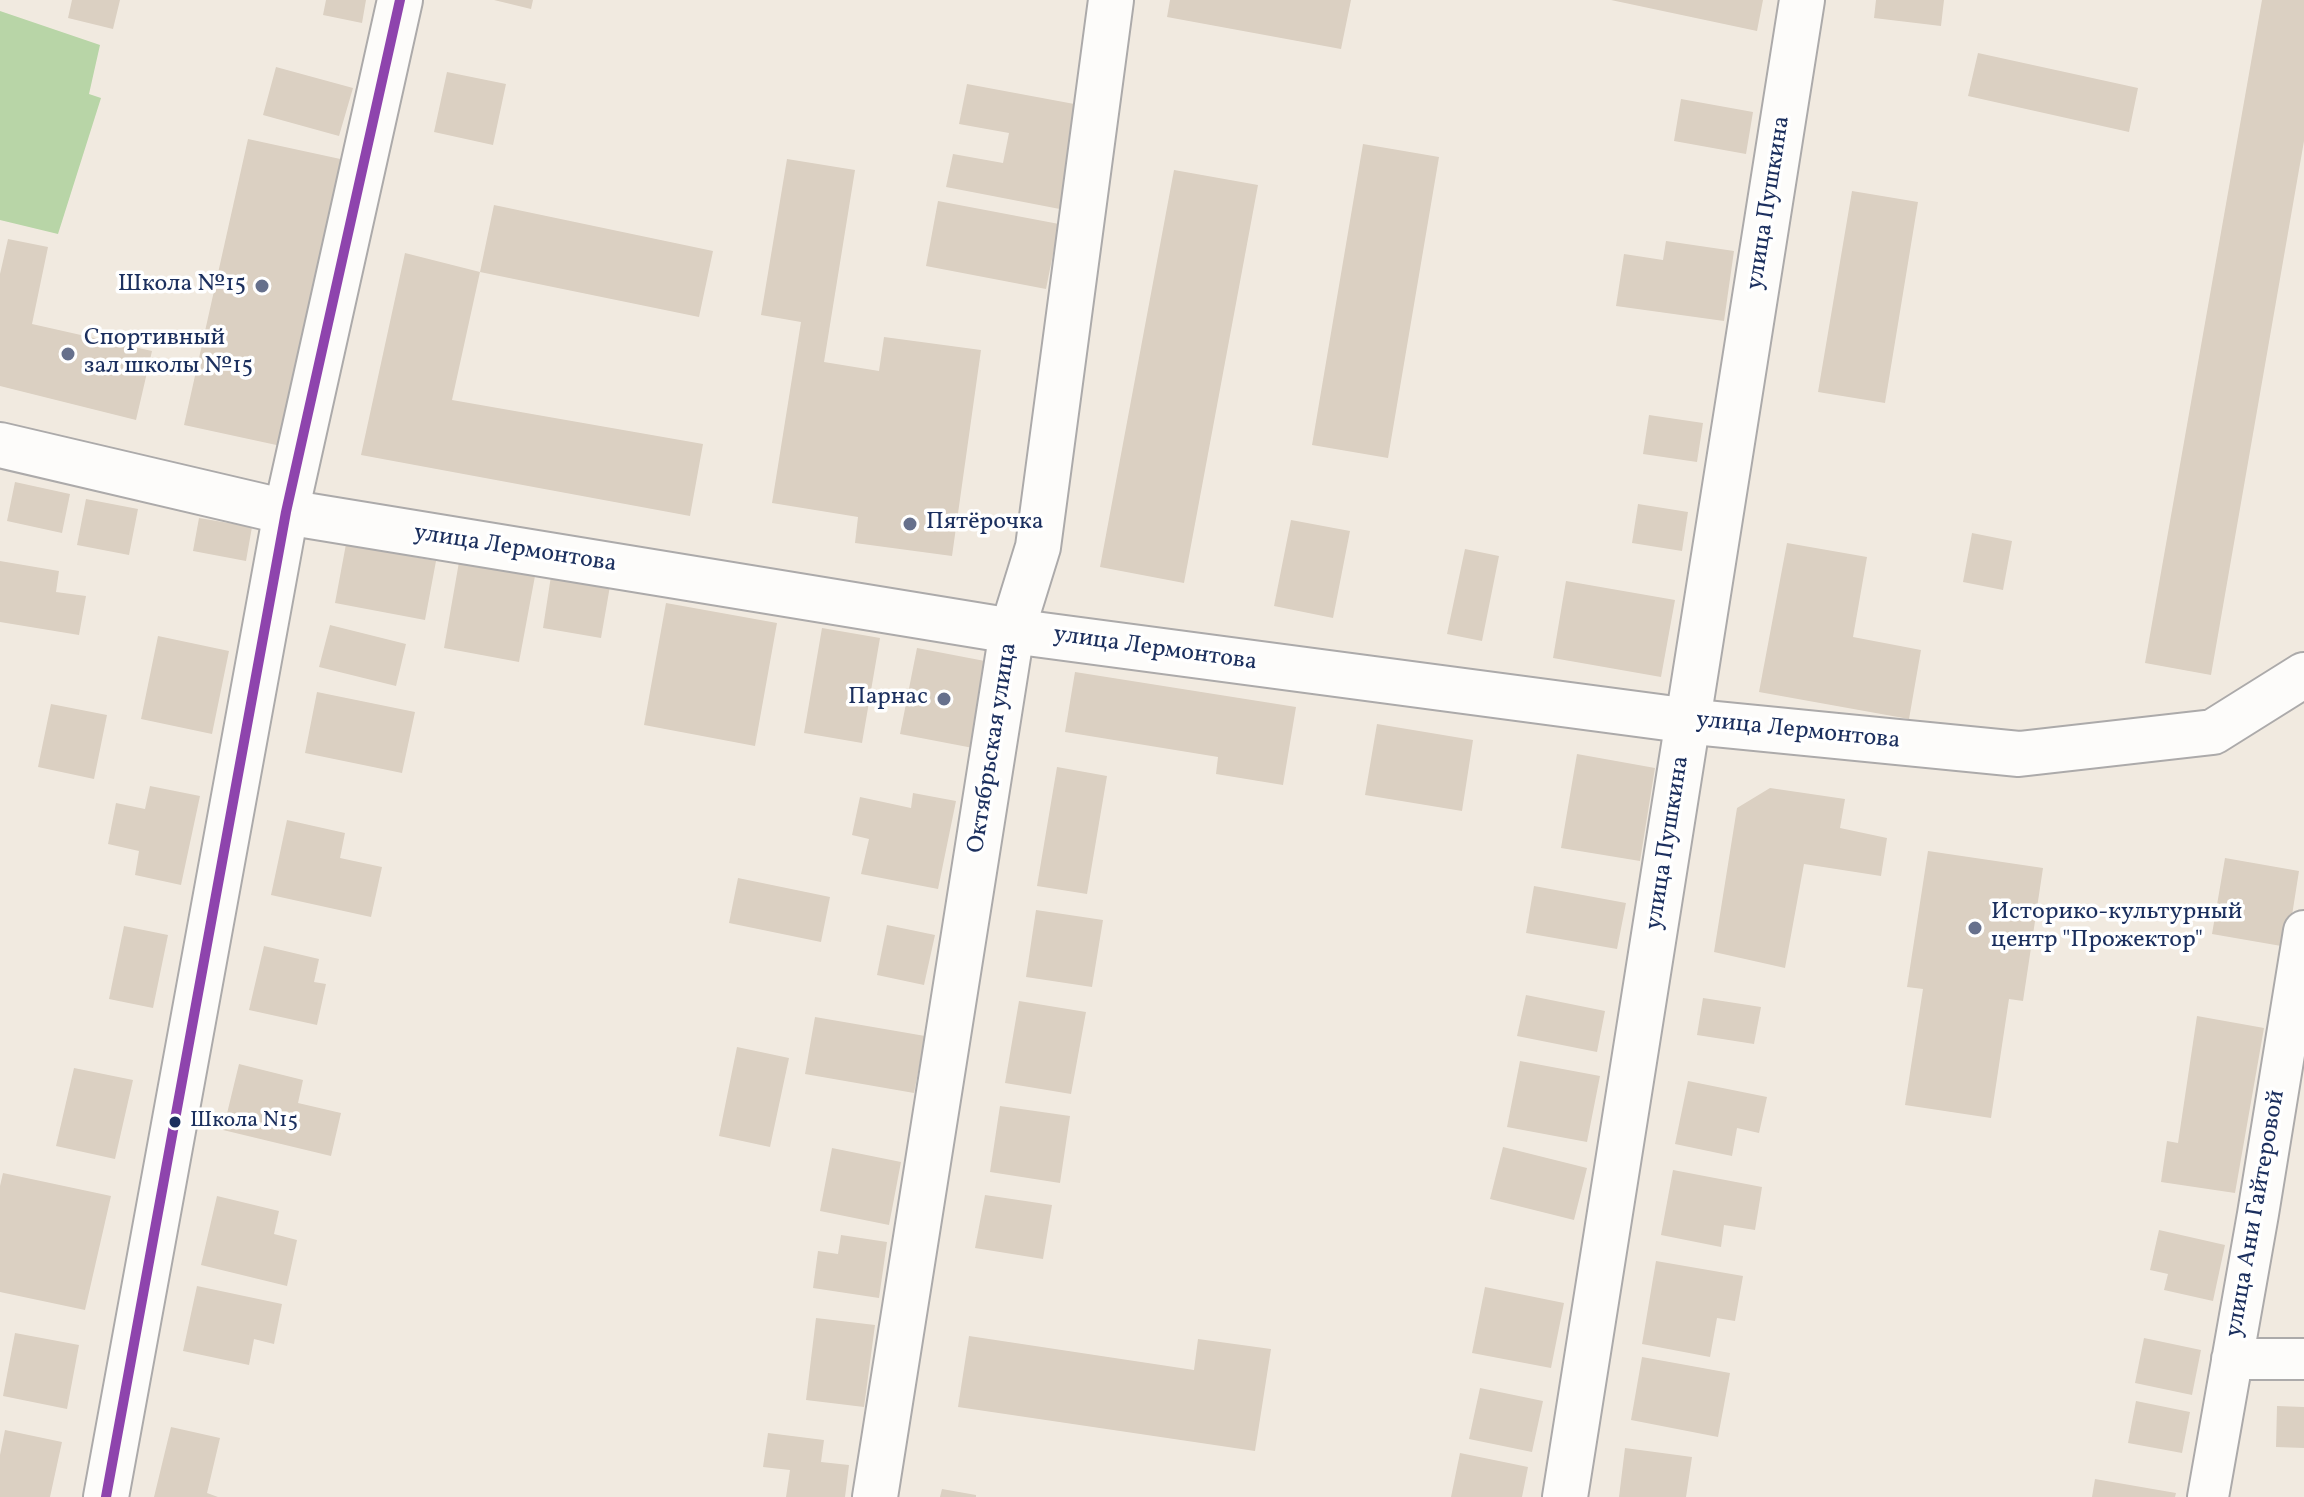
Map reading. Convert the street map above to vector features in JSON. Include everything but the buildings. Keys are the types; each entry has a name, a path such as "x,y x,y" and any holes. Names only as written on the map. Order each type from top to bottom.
{"street":[{"path":"106,1497 286,512 400,0"},
{"name":"Октябрьская улица","path":"875,1497 1012,631 1038,547 1111,0"},
{"name":"улица Пушкина","path":"1565,1497 1802,0"},
{"name":"улица Лермонтова","path":"0,445 286,512 1012,631 1688,721 2019,754 2213,732 2304,675"},
{"name":"улица Ани Гайтеровой","path":"2208,1497 2304,931"},
{"path":"2232,1359 2304,1359"}],"green space":[{"path":"0,11 100,45 89,94 101,98 58,234 0,220"}],"transit line":[{"path":"106,1497 286,512 400,0"}],"place":[{"name":"Школа №15","path":"262,286"},
{"name":"Спортивный зал школы №15","path":"68,354"},
{"name":"Пятёрочка","path":"910,524"},
{"name":"Парнас","path":"944,699"},
{"name":"Историко-культурный центр \"Прожектор\"","path":"1975,928"},
{"name":"Школа N15","path":"175,1122"}]}
